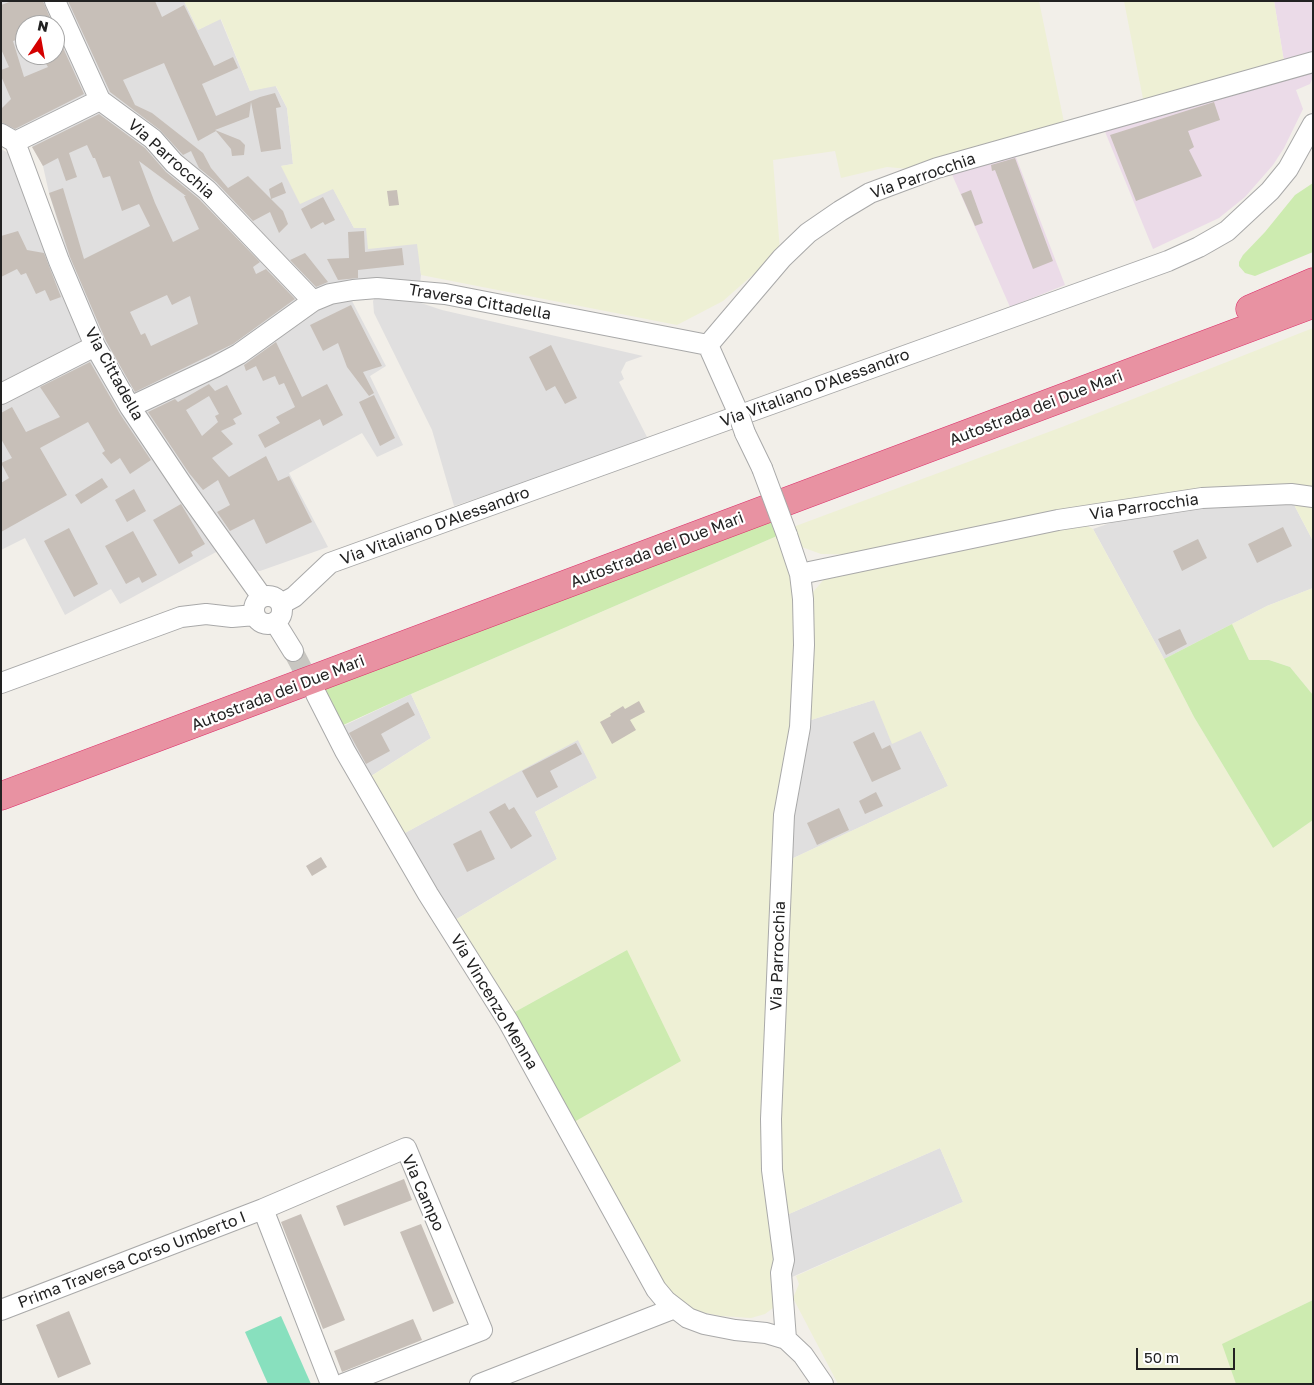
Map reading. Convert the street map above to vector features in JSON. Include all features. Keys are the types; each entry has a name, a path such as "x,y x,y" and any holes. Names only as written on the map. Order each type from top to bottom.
{"highway":[{"name":"Autostrada dei Due Mari","path":"1,776 1313,284"},
{"name":"Autostrada dei Due Mari","path":"1,796 1313,304"}],"street":[{"name":"Via Parrocchia","path":"54,1 100,100 154,139 174,163 207,190 313,301"},
{"name":"Via Parrocchia","path":"786,1339 781,1273 784,1260 772,1170 771,1119 784,815 800,727 804,645 803,599 800,574 787,534 762,468 708,345 782,258 808,233 870,193 937,168 1313,62"},
{"path":"8,138 100,100"},
{"name":"Via Vitaliano D'Alessandro","path":"278,613 330,563 1159,264 1199,247 1227,231 1270,191 1288,169 1313,124"},
{"name":"Via Cittadella","path":"8,138 96,346 130,407 189,495 259,606"},
{"name":"Traversa Cittadella","path":"130,407 239,354 313,301 330,294 354,290 377,288 407,289 445,294 708,345"},
{"path":"1,394 96,346"},
{"name":"Via Parrocchia","path":"800,574 1058,520 1202,498 1291,494 1313,497"},
{"path":"1,684 181,617 206,614 232,617 259,606 261,622 266,623 278,613 293,651"},
{"name":"Via Vincenzo Menna","path":"316,694 345,751 418,877 508,1020 656,1289 675,1308"},
{"name":"Via Campo","path":"263,1209 406,1148 482,1330 343,1384"},
{"path":"263,1209 331,1384"},
{"name":"Prima Traversa Corso Umberto I","path":"1,1310 263,1209"},
{"path":"480,1384 675,1308 688,1318 704,1324 766,1333 786,1339 803,1355 824,1384"}],"shaded area":[{"path":"1,1 184,1 198,30 220,18 250,91 275,85 287,108 293,164 281,166 333,188 354,228 366,228 418,244 421,275 418,302 442,310 643,356 626,362 621,372 624,379 619,382 647,437 636,445 454,506 432,430 374,313 373,301 376,296 351,299 386,366 370,376 403,445 377,457 362,433 289,473 328,547 260,571 252,570 165,446 108,351 83,298 82,290 71,266 49,193 43,166 31,144 1,124"},
{"path":"1274,1 1313,1 1313,77 1310,84 1296,90 1303,109 1284,148 1273,165 1245,197 1219,218 1153,249 1099,117 1284,61"},
{"path":"1,149 10,154 87,337 218,551 120,604 111,589 65,615 25,538 1,550"},
{"path":"1014,152 1065,285 1010,307 950,170"},
{"path":"1291,499 1313,541 1313,588 1267,606 1164,659 1093,529 1147,510"},
{"path":"411,694 431,738 368,778 339,728"},
{"path":"874,700 921,731 948,786 787,861 788,839 811,720"},
{"path":"578,739 597,778 535,812 557,859 455,920 403,834"},
{"path":"940,1148 963,1202 792,1277 782,1217"}],"green space":[{"path":"184,1 1039,1 1065,127 909,169 887,167 841,178 835,151 773,160 780,251 723,301 677,325 421,275 417,244 368,249 366,228 354,228 333,189 300,204 281,166 293,164 287,108 276,86 250,91 221,19 198,30"},
{"path":"1124,1 1274,1 1284,62 1144,104"},
{"path":"1313,183 1313,252 1255,276 1245,273 1239,266 1243,255 1265,232 1295,195"},
{"path":"1313,328 1313,493 1272,490 870,555 821,554 799,546 793,527 1062,427"},
{"path":"1291,499 1313,501 1313,541"},
{"path":"772,521 777,536 339,727 322,689"},
{"path":"1084,524 1093,529 1194,717 1273,848 1313,820 1313,1300 1223,1344 1236,1384 838,1384 793,1298 799,1284 796,1276 963,1202 940,1148 782,1217 776,1176 787,861 948,786 921,731 892,744 874,700 811,720 813,592 826,577"},
{"path":"777,536 796,591 799,617 791,729 776,1302 773,1308 765,1314 751,1318 721,1316 696,1311 678,1301 667,1288 574,1122 627,950 513,1013 455,920 557,859 535,812 597,778 578,740 403,834 368,778 431,738 411,694"},
{"path":"1313,588 1313,695 1290,667 1269,660 1249,660 1232,624 1267,606"},
{"path":"1232,624 1249,660 1269,660 1290,667 1313,695 1313,820 1273,848 1194,717 1164,659"},
{"path":"627,950 681,1061 574,1122 513,1013"},
{"path":"1313,1300 1313,1384 1236,1384 1222,1344"},
{"path":"281,1316 311,1384 268,1384 245,1332"}],"building":[{"path":"12,1 43,1 49,15 15,15 15,40 13,41 15,65 20,65 24,77 48,67 47,65 65,65 65,52 84,94 15,129 1,122 1,109 11,99 1,76 1,70 9,67 1,49 1,5"},
{"path":"68,1 155,1 162,17 184,5 214,66 233,57 238,68 202,84 216,116 260,97 275,93 281,107 276,108 281,149 261,152 251,102 249,117 215,130 240,140 245,145 244,155 232,156 231,149 216,131 198,141 164,63 123,80 135,105 152,113 203,153 211,168 228,188 248,176 283,211 288,224 279,233 270,212 253,221 216,182 199,168 191,151 183,155 160,130 110,92"},
{"path":"1214,102 1220,120 1188,131 1194,147 1189,150 1202,176 1136,201 1110,135"},
{"path":"99,114 145,148 166,172 199,199 260,262 253,267 256,274 266,269 295,299 233,344 135,392 106,341 70,257 49,193 63,188 84,259 150,226 139,204 122,211 110,176 103,178 95,158 93,158 87,145 69,153 77,177 66,181 58,158 43,166 32,147","holes":["139,161 186,196 184,196 199,229 173,242 155,203","167,295 172,305 190,296 198,324 151,346 145,333 141,335 130,312"]},
{"path":"1015,158 1053,261 1033,269 995,170 992,171 991,165"},
{"path":"282,182 286,193 271,199 269,189"},
{"path":"397,190 399,205 389,206 387,191"},
{"path":"971,190 983,223 975,226 961,194"},
{"path":"323,197 335,220 325,225 323,222 311,229 301,209"},
{"path":"18,231 27,250 44,253 61,297 50,301 45,290 36,294 26,273 21,275 17,269 1,277 1,236"},
{"path":"364,231 365,252 402,248 404,265 358,270 358,278 338,280 327,259 349,258 348,232"},
{"path":"305,253 328,282 316,287 290,260"},
{"path":"351,305 382,366 363,372 374,393 369,396 347,367 338,343 323,351 310,325"},
{"path":"276,342 302,397 327,384 343,415 323,426 320,419 265,448 258,435 280,423 276,417 295,407 284,383 279,385 275,376 263,381 256,366 246,371 244,365"},
{"path":"551,345 577,398 565,404 555,386 546,391 529,357"},
{"path":"90,362 120,414 151,460 130,474 120,458 111,464 102,453 105,451 88,422 40,448 67,495 1,532 1,483 9,478 1,463 12,458 1,439 1,413 12,407 26,432 60,417 40,387"},
{"path":"209,384 215,391 227,385 242,414 233,419 236,424 221,431 233,444 212,458 229,477 266,456 278,481 289,476 312,522 266,544 254,519 230,531 217,512 230,505 218,480 203,490 189,473 148,412 175,399 178,402","holes":["209,396 219,414 215,416 218,422 202,436 186,410"]},
{"path":"374,395 395,438 380,446 359,402"},
{"path":"102,478 108,487 81,504 75,495"},
{"path":"134,489 146,511 127,522 115,500"},
{"path":"181,504 205,544 191,552 193,556 179,564 153,520"},
{"path":"1283,527 1292,546 1257,563 1248,544"},
{"path":"69,528 98,584 74,597 44,541"},
{"path":"133,531 157,575 142,583 139,577 126,584 105,546"},
{"path":"1198,539 1207,558 1182,571 1173,551"},
{"path":"1180,629 1187,644 1166,655 1158,639"},
{"path":"639,701 645,712 630,720 636,730 612,744 600,722 623,706 625,709"},
{"path":"408,702 415,715 381,734 390,751 366,764 349,733"},
{"path":"874,732 882,749 890,745 901,769 872,782 853,742"},
{"path":"576,743 582,754 550,771 558,787 537,798 522,771"},
{"path":"876,792 883,806 865,814 859,801"},
{"path":"505,803 509,810 514,807 532,836 511,849 489,812"},
{"path":"839,808 849,830 817,845 807,823"},
{"path":"481,830 495,859 467,872 453,844"},
{"path":"321,857 327,867 312,876 306,866"},
{"path":"404,1179 412,1200 344,1226 336,1206"},
{"path":"301,1214 345,1320 323,1329 281,1222"},
{"path":"421,1224 454,1303 433,1312 400,1232"},
{"path":"69,1311 91,1364 58,1378 36,1325"},
{"path":"413,1319 422,1340 342,1372 334,1351"}],"tunnel":[{"path":"293,651 314,691"}]}
